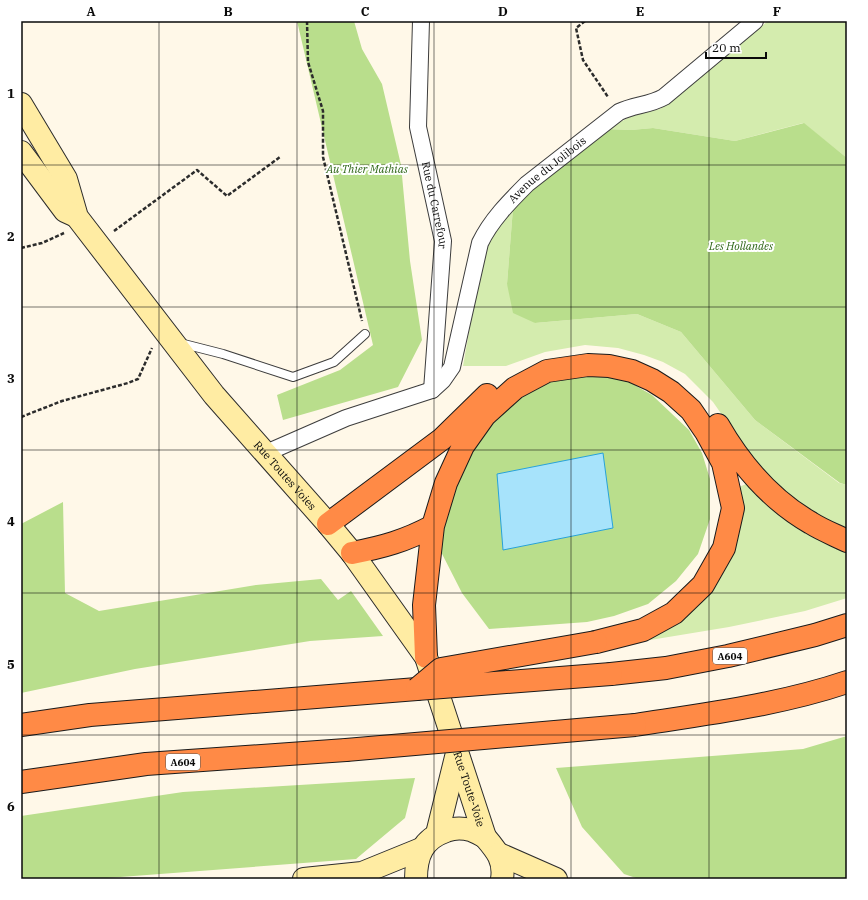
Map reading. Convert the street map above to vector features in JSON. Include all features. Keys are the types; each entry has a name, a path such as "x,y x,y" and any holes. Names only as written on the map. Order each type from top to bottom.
{"highway":[{"path":"328,524 442,439 508,376 526,366 545,360 586,353 610,354 634,359 676,380 695,396 704,406 728,442 755,478 779,502 811,524 847,541"},
{"path":"417,689 440,669 596,642 643,630 674,613 703,585 724,548 733,508 723,463 706,432 691,410 671,392 652,380 632,371 609,366 588,365 547,371 515,388 485,415 463,446 446,483 433,526 424,605 426,657"},
{"path":"352,553 382,547 413,537 433,526"},
{"name":"A604","path":"21,725 90,715 611,674 666,668 728,656 815,635 847,625"},
{"name":"A604","path":"21,782 146,764 346,750 635,725 739,708 827,689 847,682"}],"street":[{"name":"Rue du Carrefour","path":"420,21 418,127 443,241 432,390"},
{"name":"Avenue du Jolibois","path":"432,390 443,380 452,367 480,243 486,232 518,193 527,184 619,112 654,102 664,97 755,21"},
{"path":"21,104 66,179 79,219"},
{"path":"21,152 66,211 79,219"},
{"name":"Rue Toutes Voies","path":"79,219 214,395 352,553 426,657 457,753"},
{"path":"266,453 346,418 432,390"},
{"name":"Rue Toute-Voie","path":"437,834 457,753"},
{"name":"Rue Toute-Voie","path":"457,753 485,837 499,854 503,872 502,879"},
{"name":"Rue Toute-Voie","path":"416,879 416,865 421,850 428,841 437,834 453,829 470,830 485,837"},
{"path":"304,879 362,873 421,850"},
{"path":"499,854 556,879"}],"lane":[{"path":"172,340 222,354 293,377 334,362 365,334"}],"path":[{"path":"307,21 308,62 323,111 323,157 365,334"},
{"path":"585,21 576,28 583,60 619,112"},
{"path":"97,242 197,170 227,196 280,157"},
{"path":"21,248 53,239 66,232 79,219"},
{"path":"21,417 62,401 138,379 152,349 155,318"}],"green space":[{"name":"Au Thier Mathias","path":"297,21 354,21 362,49 382,84 401,165 410,261 422,340 398,387 283,420 277,395 340,370 373,345"},
{"path":"768,21 847,21 847,158 803,123 735,141 653,128 631,130 606,129 634,115 660,109"},
{"name":"Les Hollandes","path":"804,123 847,158 847,485 840,483 755,420 681,332 637,314 535,323 513,313 507,284 513,208 552,172 606,129 631,130 653,128 735,141"},
{"path":"513,208 507,284 535,323 637,314 681,332 755,420 839,483 847,485 847,531 815,515 773,483 743,445 713,402 685,374 663,362 618,348 585,345 545,352 506,366 463,366 480,269 492,235"},
{"path":"599,374 629,382 652,395 689,430 702,453 710,479 710,519 698,554 676,581 648,604 614,616 587,622 489,629 462,593 437,544 458,473 483,431 511,402 539,384 569,376"},
{"path":"751,482 847,550 847,598 805,611 729,627 632,643 680,621 716,586 732,554 739,487"},
{"path":"63,502 65,593 99,611 256,585 321,579 338,600 351,591 383,636 310,641 135,669 21,693 21,524"},
{"path":"847,736 847,876 844,879 639,879 624,874 582,827 556,768 803,749"},
{"path":"415,778 405,818 356,859 94,879 21,879 21,816 183,792"}],"water":[{"path":"603,453 613,528 503,550 497,474"}]}
